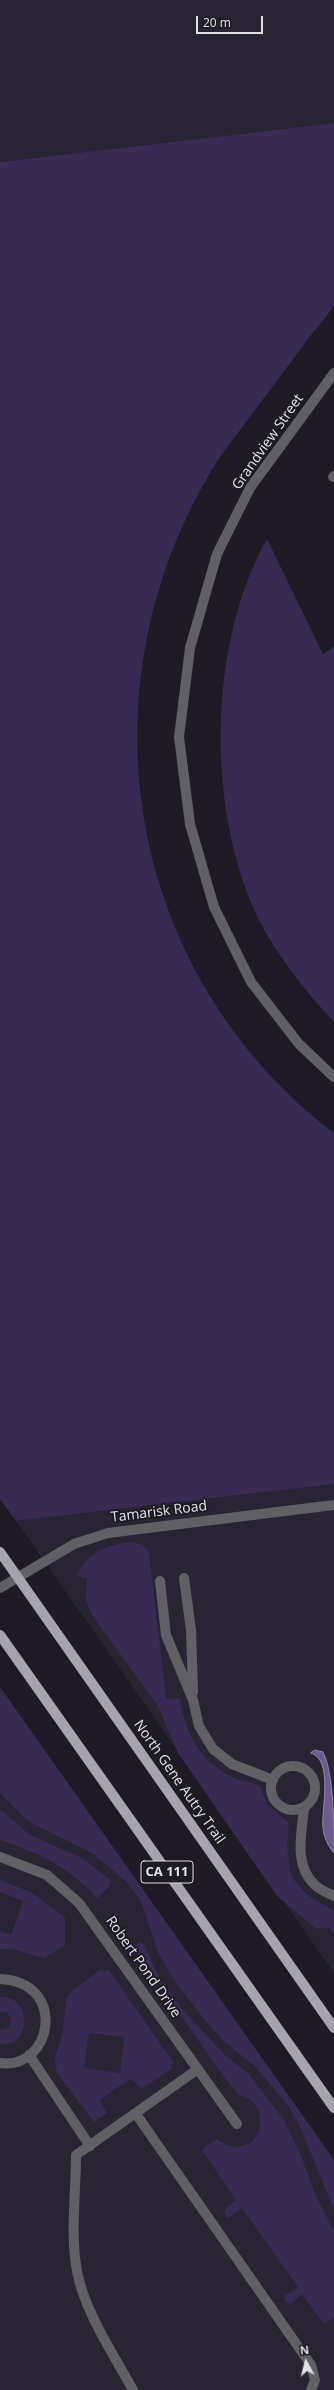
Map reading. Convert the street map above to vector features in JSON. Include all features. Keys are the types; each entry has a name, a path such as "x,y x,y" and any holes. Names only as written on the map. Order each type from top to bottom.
{"main road":[{"name":"North Gene Autry Trail","path":"0,1552 334,2028"},
{"name":"CA 111","path":"0,1636 334,2108"}],"street":[{"name":"Grandview Street","path":"334,373 250,488 217,554 190,648 179,737 190,824 214,907 251,982 299,1044 334,1078"},
{"name":"Tamarisk Road","path":"0,1588 74,1544 108,1533 334,1505"},
{"path":"184,1578 191,1630 193,1700"},
{"path":"160,1581 166,1635 193,1700 199,1726 213,1749 232,1764 273,1780"},
{"path":"295,1766 308,1771 315,1783 313,1797 304,1807 296,1809 282,1807 272,1795 273,1780 276,1774 288,1767 295,1766"},
{"path":"304,1807 300,1849 301,1864 306,1875 315,1886 334,1896"},
{"name":"Robert Pond Drive","path":"0,1857 47,1875 79,1902 238,2124"},
{"path":"0,1980 14,1981 27,1986 38,1996 44,2007 46,2021 44,2034 39,2046 29,2055 17,2062 0,2064"},
{"path":"29,2055 90,2146"},
{"path":"133,2390 87,2304 77,2272 75,2236 76,2155 198,2069"},
{"path":"136,2114 311,2366 315,2380 311,2390"}],"shaded area":[{"path":"0,0 334,0 334,123 0,162"},
{"path":"334,123 334,304 326,317 307,340 214,466 169,559 145,648 137,738 146,827 170,913 209,994 264,1068 334,1133 334,1484 16,1521 0,1499 0,162"},
{"path":"267,539 323,654 334,647 334,1022 313,999 294,974 276,949 260,922 242,879 230,831 223,781 221,729 224,678 233,628 247,581"},
{"path":"334,1484 334,1973 16,1521"},
{"path":"133,1542 143,1545 149,1553 166,1698 180,1699 186,1724 196,1746 212,1764 222,1772 237,1779 260,1786 267,1804 289,1823 287,1847 290,1871 294,1880 307,1895 334,1911 334,1933 329,1928 315,1928 277,1896 178,1753 158,1706 92,1615 86,1601 87,1579 77,1575 87,1560 93,1555 107,1547"},
{"path":"0,1687 334,2160 334,2390 0,2390"},
{"path":"0,1687 334,2160 334,2210 301,2129 289,2107 254,2065 227,2044 208,2024 174,1980 158,1952 141,1902 127,1882 92,1853 29,1822 0,1793"},
{"path":"315,1750 323,1752 327,1762 333,1801 334,1853 327,1842 323,1828 325,1786 324,1775 322,1765 318,1757 311,1753"},
{"path":"0,1809 30,1835 82,1858 111,1880 109,1887 97,1898 75,1877 53,1862 28,1850 0,1840"},
{"path":"0,1880 33,1893 65,1918 65,1945 44,1958 11,1949 0,1949 0,1931 11,1935 23,1901 0,1892"},
{"path":"139,1942 144,1944 157,1973 182,2009 225,2055 249,2074 284,2120 300,2153 316,2196 334,2231 334,2317 324,2324 302,2294 290,2304 285,2300 285,2296 298,2287 242,2208 230,2217 226,2217 224,2210 236,2200 202,2150 217,2139 226,2145 235,2147 248,2144 253,2141 260,2128 259,2110 251,2100 238,2094 224,2077 133,1947"},
{"path":"102,1968 104,1972 108,1969 174,2063 170,2065 172,2068 142,2089 130,2079 99,2100 107,2113 94,2122 57,2073 55,2058 63,2032 66,1999 73,1990","holes":["89,2033 124,2037 120,2073 84,2068"]},
{"path":"0,1997 11,1999 18,2004 23,2012 23,2030 18,2038 11,2043 0,2044 0,2030 9,2028 11,2020 8,2013 0,2012"}]}
